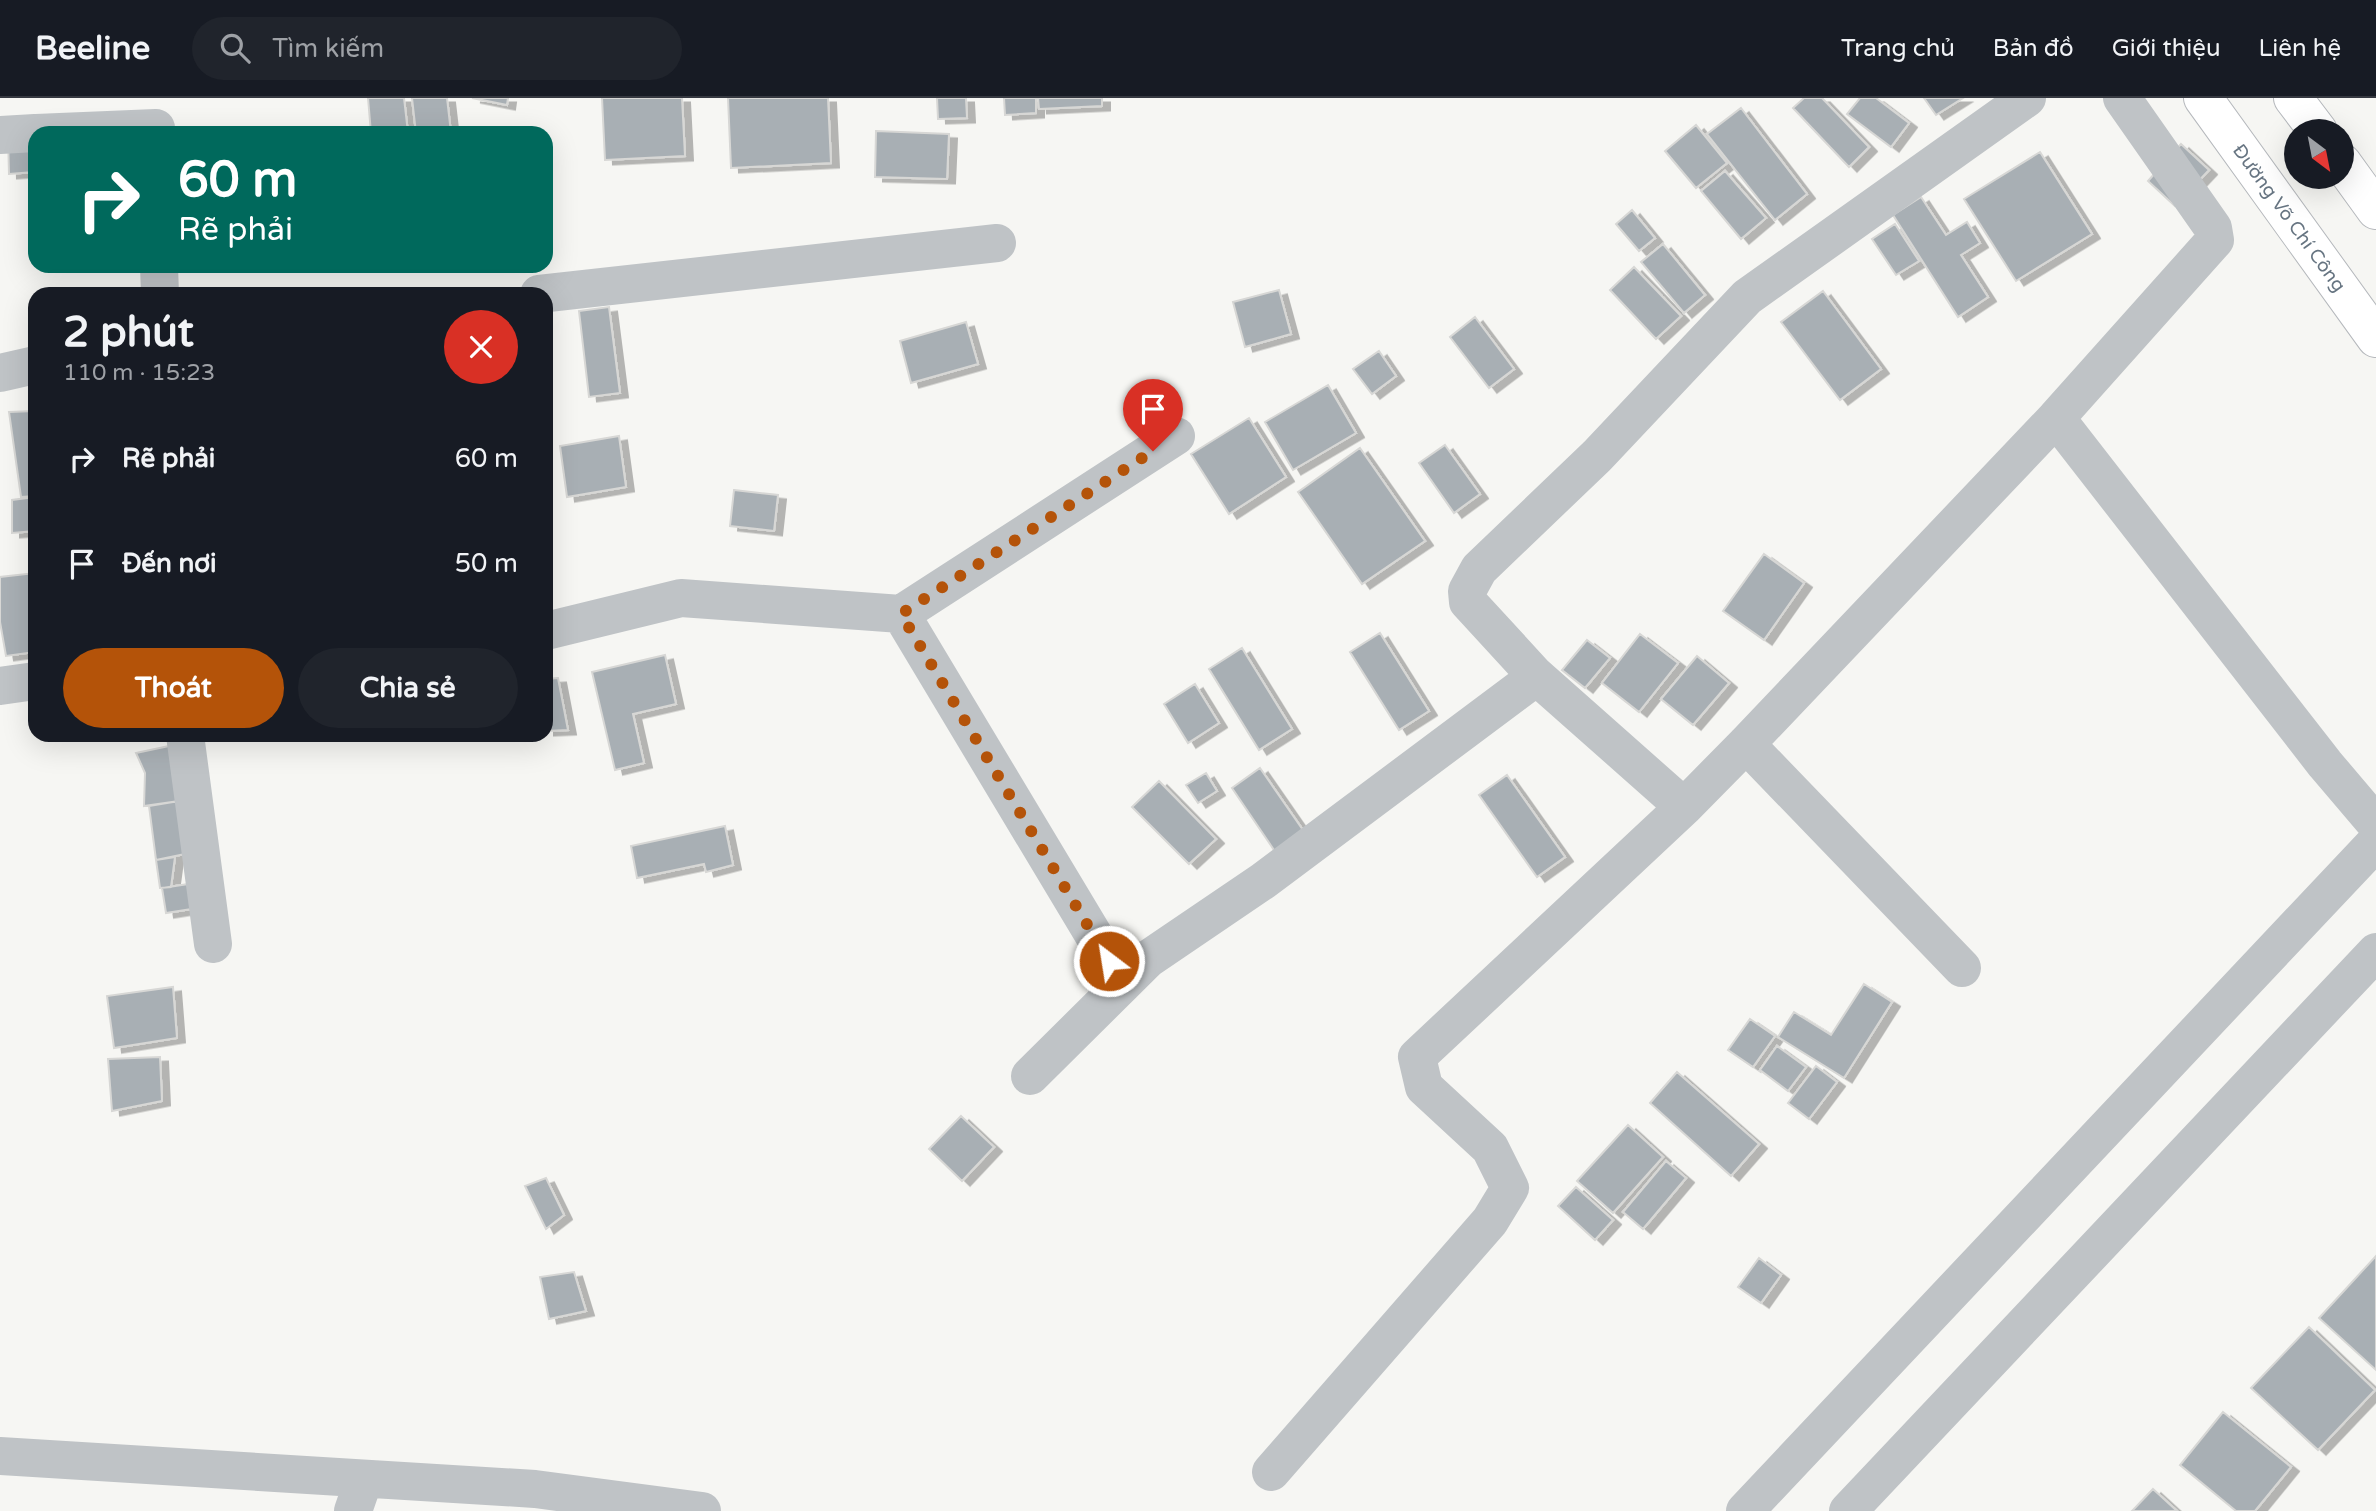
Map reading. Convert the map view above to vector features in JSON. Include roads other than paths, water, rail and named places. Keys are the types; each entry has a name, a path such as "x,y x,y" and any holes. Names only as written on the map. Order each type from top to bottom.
{"main road":[{"name":"Đường Võ Chí Công","path":"2203,98 2376,338"},
{"path":"2293,98 2309,119"},
{"path":"2354,180 2376,210"}],"street":[{"path":"1684,807 1535,675 1468,602 1467,591 1479,569 1597,456 1747,297 2027,98"},
{"path":"1271,1472 1490,1221 1510,1188 1490,1148 1424,1087 1417,1057 1684,807 1746,744 2056,418 2215,240 2213,228 2122,98"},
{"path":"100,126 155,120"},
{"path":"0,135 28,133"},
{"path":"553,292 997,243"},
{"path":"0,373 28,367"},
{"path":"2056,418 2325,764 2376,824"},
{"path":"553,629 681,598 901,614 1176,436"},
{"path":"901,614 1123,984"},
{"path":"1030,1076 1148,958 1274,873 1501,705 1535,675"},
{"path":"0,686 28,682"},
{"path":"186,742 213,944"},
{"path":"1746,744 1962,968"},
{"path":"1745,1511 2376,842"},
{"path":"1848,1511 2376,952"},
{"path":"0,1456 358,1495 535,1489 655,1508 702,1511"}]}
